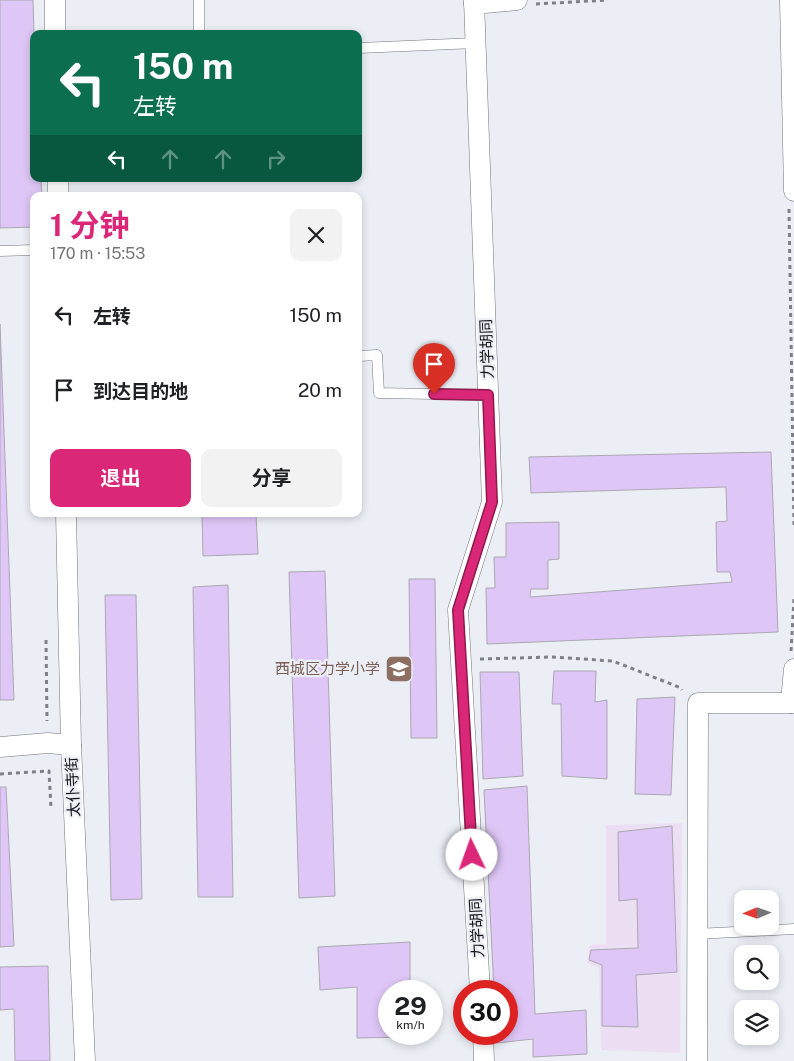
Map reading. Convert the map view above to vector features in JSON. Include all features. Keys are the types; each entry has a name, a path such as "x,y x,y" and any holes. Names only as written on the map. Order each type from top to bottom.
{"street":[{"path":"55,0 55,30"},
{"path":"790,0 791,200"},
{"path":"474,2 523,2"},
{"name":"力学胡同","path":"474,2 492,502 458,610 479,980"},
{"name":"太仆寺街","path":"66,517 71,745 86,1061"},
{"path":"697,1061 698,703 793,703 794,669"},
{"path":"0,747 48,743 71,745"},
{"path":"483,1045 484,1061"}],"lane":[{"path":"198,0 199,30"},
{"path":"362,48 476,43"},
{"path":"0,252 30,250"},
{"path":"362,356 377,355 379,393 488,395"},
{"path":"696,934 794,929"}],"path":[{"path":"523,2 608,0"},
{"path":"791,200 794,525"},
{"path":"479,659 552,656 613,661 681,688 685,694"},
{"path":"0,774 49,771"}],"shaded area":[{"path":"682,823 680,1053 601,1050 599,968 587,963 590,945 606,944 606,825"}],"building":[{"path":"0,0 33,0 34,30 30,30 30,182 41,182 42,192 30,192 30,227 0,228"},
{"path":"0,324 14,700 0,700"},
{"path":"771,452 778,632 487,644 486,588 495,588 494,557 506,557 506,523 559,522 559,559 548,560 548,589 531,589 530,597 732,582 730,572 717,572 716,522 727,521 726,487 531,493 529,457"},
{"path":"202,517 256,517 258,554 203,556"},
{"path":"325,571 335,896 299,898 289,572"},
{"path":"409,579 435,579 437,738 411,738"},
{"path":"228,585 233,897 198,897 193,587"},
{"path":"105,595 136,595 142,899 111,900"},
{"path":"554,671 596,671 595,702 607,700 607,779 562,776 561,704 552,704"},
{"path":"480,672 519,672 523,776 483,779"},
{"path":"675,697 671,795 635,794 637,699"},
{"path":"527,786 535,1014 586,1010 587,1054 533,1057 533,1039 518,1041 518,980 493,980 484,790"},
{"path":"0,787 6,787 14,946 0,947"},
{"path":"672,826 677,972 636,975 638,1027 602,1026 602,965 589,960 591,950 638,948 637,899 619,901 618,832"},
{"path":"410,942 410,980 378,980 378,1038 357,1038 357,987 320,990 318,947"},
{"path":"48,966 50,1061 15,1061 14,1009 0,1010 0,967"}],"place":[{"name":"西城区力学小学","path":"399,669"}],"route":[{"path":"434,394 488,395 492,502 458,610 472,855"}]}
